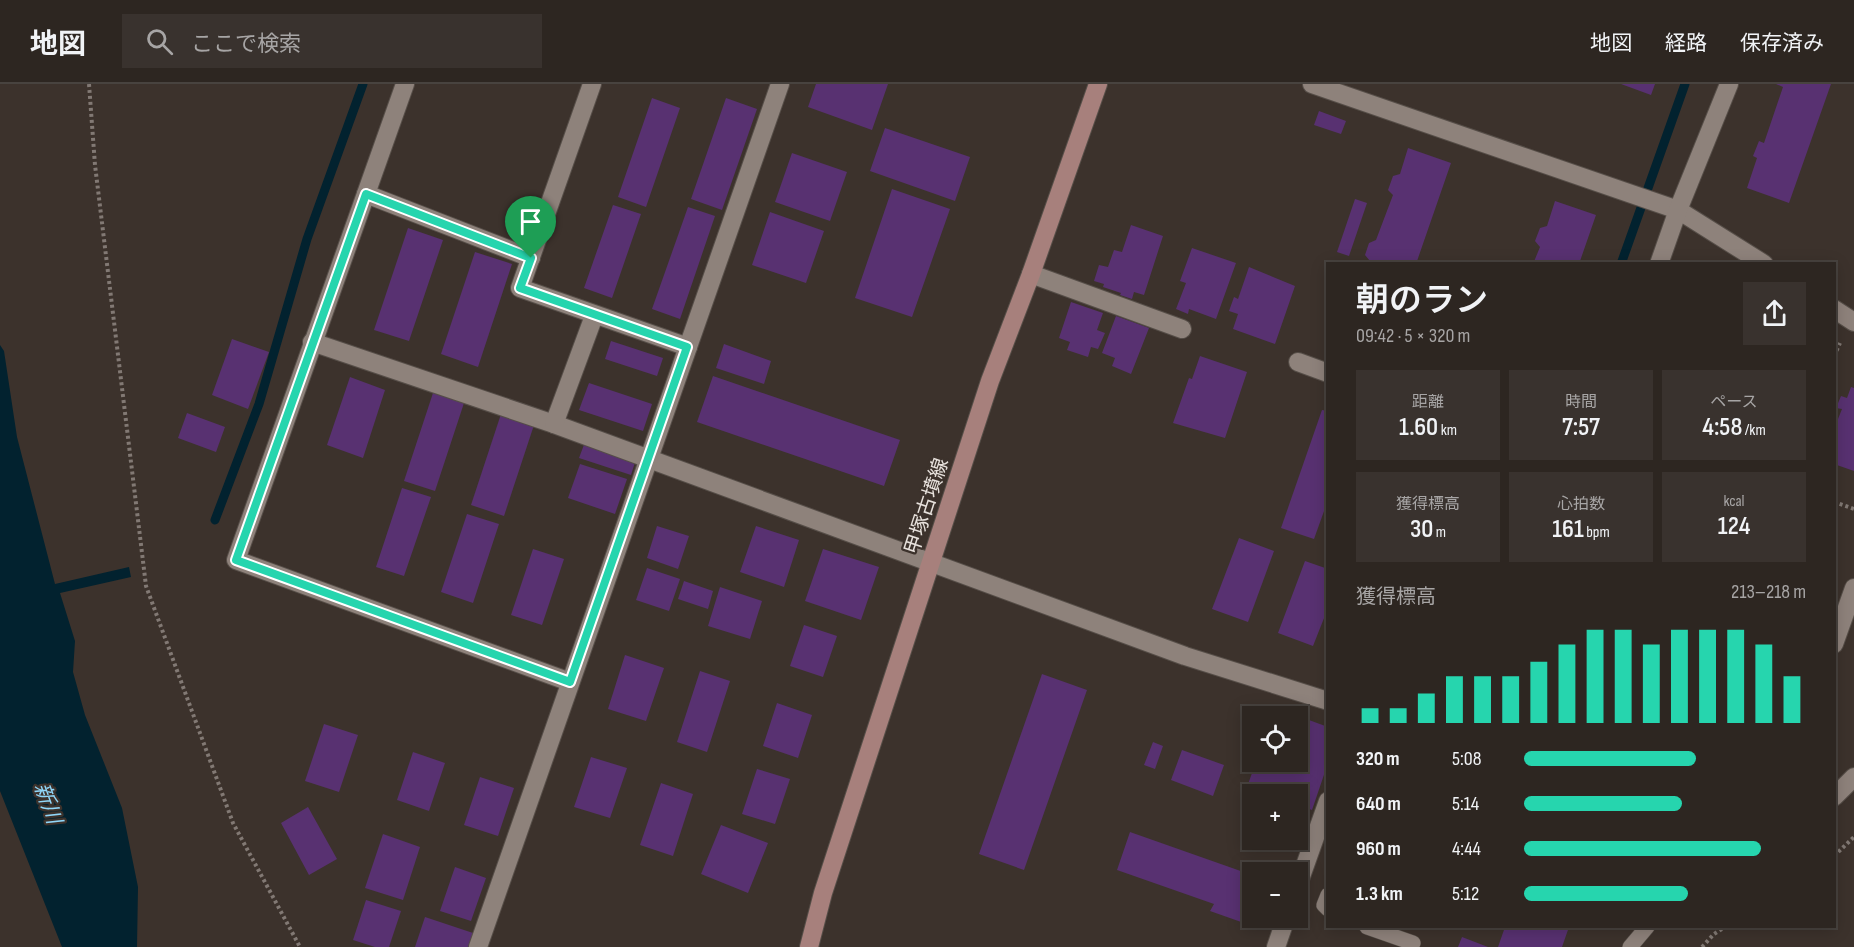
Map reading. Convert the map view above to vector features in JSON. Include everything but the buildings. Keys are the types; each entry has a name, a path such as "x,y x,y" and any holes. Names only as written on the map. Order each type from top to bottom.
{"main road":[{"name":"甲塚古墳線","path":"809,947 823,893 990,381 1031,274 1098,84"}],"street":[{"path":"405,84 236,560 570,682"},
{"path":"592,84 520,288 687,347"},
{"path":"478,947 780,84"},
{"path":"1312,84 1678,210 1761,262"},
{"path":"1660,262 1678,210 1729,84"},
{"path":"366,194 531,258"},
{"path":"1031,274 1182,329"},
{"path":"1836,310 1854,322"},
{"path":"554,424 594,316"},
{"path":"312,342 649,458 1185,656 1326,700"},
{"path":"1298,362 1326,372"},
{"path":"1836,638 1854,588"},
{"path":"1836,795 1854,777"},
{"path":"1306,862 1326,807"},
{"path":"1280,946 1284,928"}],"lane":[{"path":"1370,928 1413,943 1411,947"},
{"path":"1630,947 1646,928"}],"path":[{"path":"89,84 95,165 146,586 233,824 300,947"},
{"path":"1836,351 1841,339"},
{"path":"1836,503 1854,509"},
{"path":"1836,854 1854,837"},
{"path":"1702,947 1723,928"}],"water":[{"name":"新川","path":"0,345 4,351 17,437 55,584 129,567 131,577 60,593 75,641 73,672 85,715 122,808 138,887 137,947 62,947 0,791"}],"waterway":[{"path":"215,520 259,404 307,239 363,84"},
{"path":"1622,262 1685,84"}],"route":[{"path":"366,194 531,258 520,288 687,347 570,682 236,560 366,194"}]}
